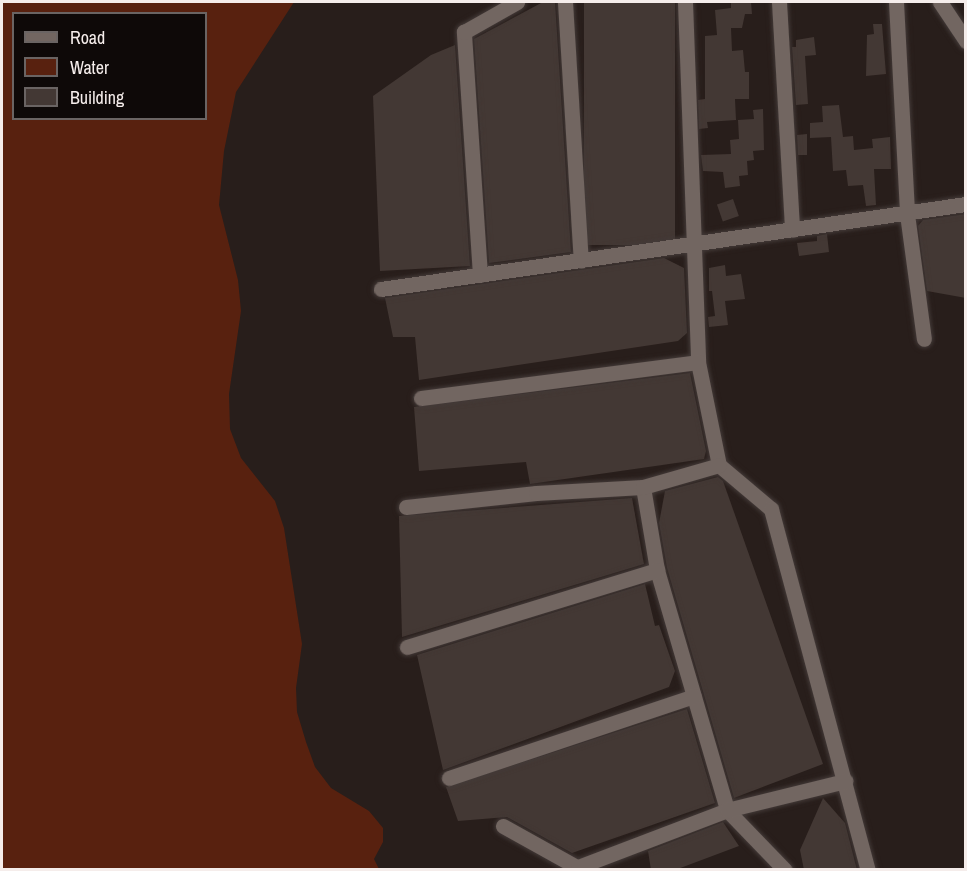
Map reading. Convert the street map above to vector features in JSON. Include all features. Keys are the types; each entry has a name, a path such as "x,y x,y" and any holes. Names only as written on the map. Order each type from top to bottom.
{"street":[{"path":"480,275 464,32 517,2"},
{"path":"565,2 581,261"},
{"path":"685,2 696,242 698,362 719,465 771,509 868,870"},
{"path":"779,2 792,230"},
{"path":"896,2 907,214 924,339"},
{"path":"940,2 966,41"},
{"path":"381,289 966,204"},
{"path":"421,398 698,362"},
{"path":"406,507 536,493 643,487 719,465"},
{"path":"643,487 657,570 727,810 785,870"},
{"path":"407,647 657,570"},
{"path":"449,778 694,696"},
{"path":"503,825 580,868 727,810 844,781"}],"water":[{"path":"2,2 294,2 236,92 224,151 219,205 238,280 241,311 229,394 230,429 241,458 275,501 284,528 302,644 296,688 297,712 306,742 315,767 331,788 369,811 383,828 383,842 374,859 379,869 2,869"}],"building":[{"path":"543,2 555,2 571,252 489,263 474,39"},
{"path":"584,2 675,2 675,245 584,245"},
{"path":"731,2 751,2 752,14 745,14 742,28 731,28 732,51 743,50 745,72 749,72 749,99 735,99 736,120 707,122 708,128 699,129 698,100 705,99 705,36 717,35 715,10 731,8"},
{"path":"873,24 882,24 886,74 866,76 867,35 874,34"},
{"path":"814,37 816,55 805,56 808,104 796,105 792,47 796,47 796,40"},
{"path":"455,45 470,266 380,271 373,96 431,55"},
{"path":"839,105 843,137 853,136 854,150 873,148 872,139 890,137 891,169 874,169 876,205 866,206 863,185 848,186 846,170 833,171 831,137 810,138 810,123 823,122 822,106"},
{"path":"763,109 764,150 753,151 754,160 747,161 748,175 739,176 740,186 725,188 723,172 703,171 701,155 731,154 730,140 739,139 738,120 754,119 753,110"},
{"path":"807,134 807,155 798,155 797,135"},
{"path":"733,199 739,216 723,222 717,205"},
{"path":"966,214 966,298 927,291 918,226 923,220"},
{"path":"827,234 829,252 799,256 797,243 817,241 817,236"},
{"path":"664,258 684,268 687,333 678,341 419,380 415,337 393,337 385,298"},
{"path":"725,265 726,276 741,274 745,299 725,301 728,325 709,327 708,317 715,316 712,291 709,291 709,268"},
{"path":"690,373 706,451 704,459 530,484 526,462 419,471 414,407"},
{"path":"718,477 723,481 823,764 734,798 667,568 659,523 665,491"},
{"path":"632,498 644,564 402,637 399,516"},
{"path":"645,584 655,626 659,625 675,671 669,687 443,770 417,655"},
{"path":"687,709 715,803 572,853 507,817 458,821 446,787"},
{"path":"823,798 845,823 857,870 804,870 800,850"},
{"path":"723,822 739,846 675,870 651,870 648,851"}]}
